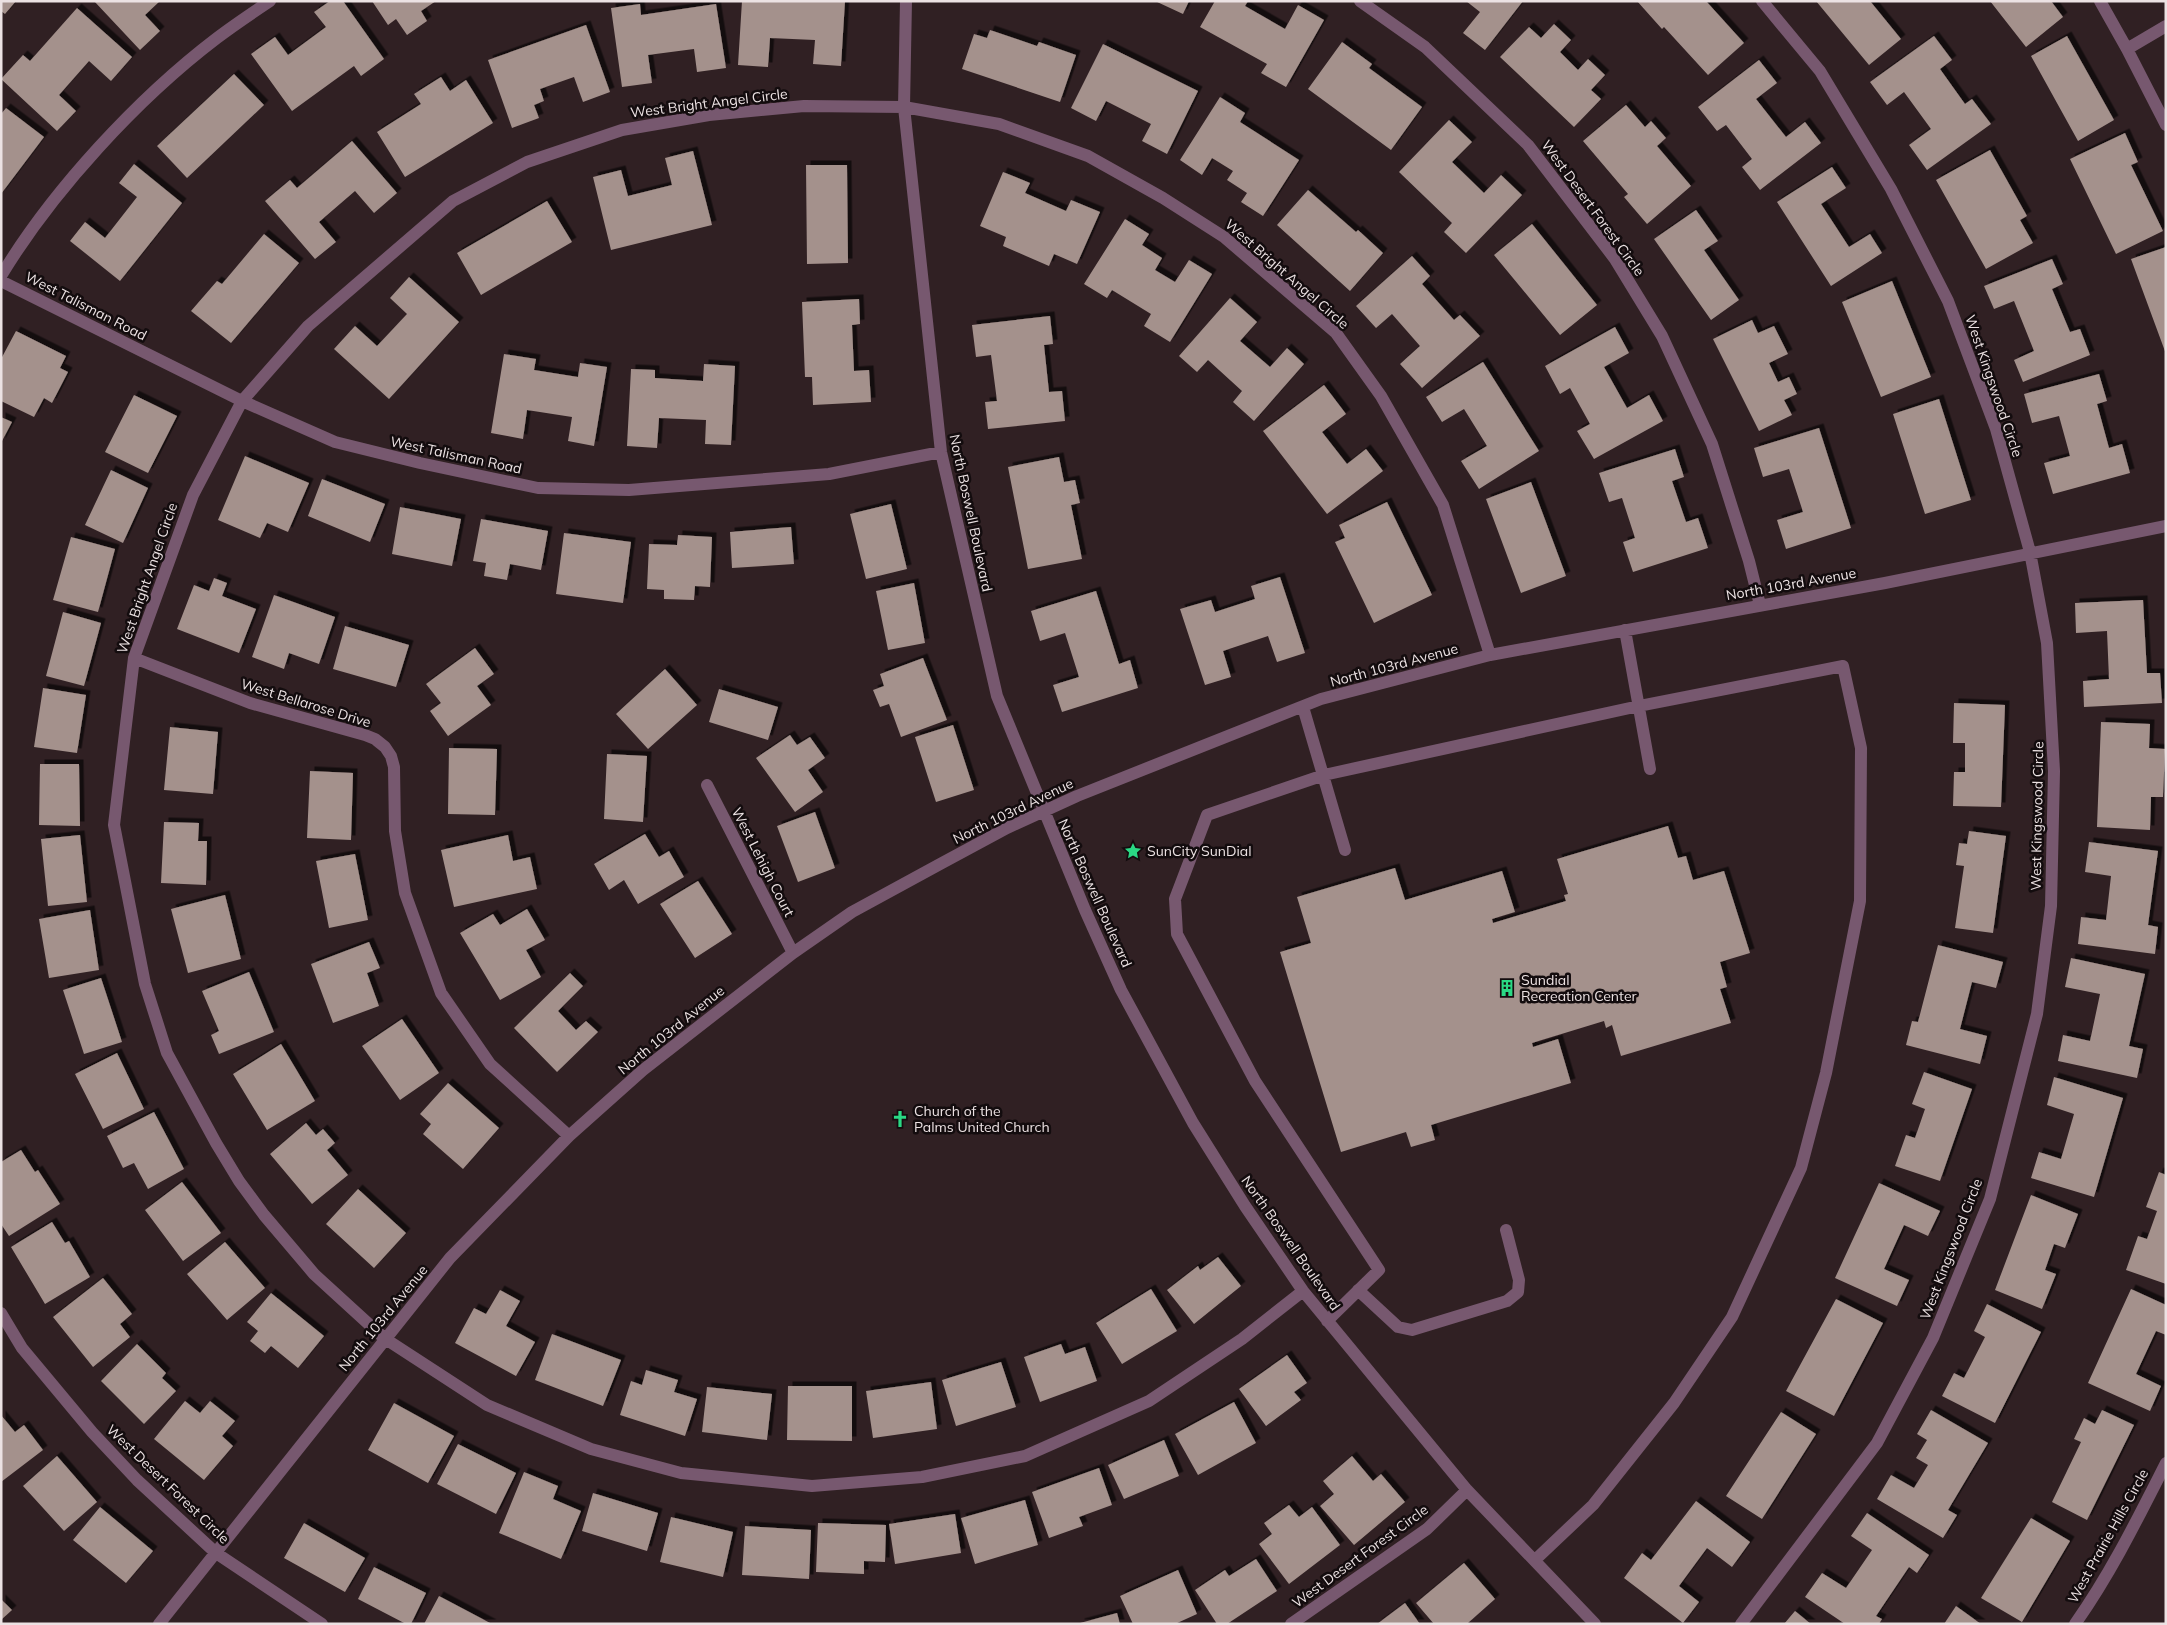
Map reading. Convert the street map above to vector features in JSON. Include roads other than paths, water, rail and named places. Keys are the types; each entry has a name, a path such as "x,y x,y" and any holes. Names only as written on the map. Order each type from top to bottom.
{"street":[{"path":"1,276 14,255 66,185 140,104 216,38 270,1"},
{"name":"North Boswell Boulevard","path":"906,1 904,107 941,452 997,696 1089,921 1151,1047 1208,1149 1303,1291 1467,1490 1595,1624"},
{"name":"West Desert Forest Circle","path":"1360,1 1426,47 1528,145 1615,259 1662,336 1712,444 1749,561 1760,605"},
{"name":"West Kingswood Circle","path":"1741,1624 1876,1443 1933,1338 1990,1199 2037,1014 2050,906 2054,771 2047,643 2030,552 1996,429 1948,301 1891,189 1820,71 1762,1"},
{"path":"2100,1 2166,125"},
{"path":"2127,49 2166,26"},
{"name":"West Bright Angel Circle","path":"1303,1291 1242,1339 1149,1401 1025,1456 922,1477 812,1486 681,1473 591,1449 487,1406 384,1338 314,1274 264,1215 216,1144 167,1053 145,984 114,825 134,658 193,494 242,401 308,326 453,201 527,162 622,130 710,115 804,106 904,107 999,124 1088,156 1163,198 1224,237 1336,333 1381,396 1443,505 1490,655"},
{"name":"West Talisman Road","path":"1,281 242,401 335,442 420,463 538,488 629,490 829,474 941,452"},
{"name":"North 103rd Avenue","path":"159,1624 384,1338 450,1258 569,1136 643,1070 793,953 852,912 942,862 1077,796 1321,699 1490,655 1885,583 2030,552 2166,526"},
{"path":"1625,630 1650,769"},
{"name":"West Bellarose Drive","path":"134,658 250,703 365,735 375,739 385,747 391,756 394,767 395,831 405,893 441,994 490,1064 569,1136"},
{"path":"1327,1321 1379,1270 1255,1081 1177,934 1175,900 1207,815 1324,775 1639,706 1843,666 1861,748 1860,902 1826,1073 1801,1168 1732,1317 1674,1403 1599,1498 1534,1560"},
{"path":"1303,706 1345,850"},
{"name":"West Lehigh Court","path":"707,785 793,953"},
{"path":"1358,1290 1398,1327 1412,1330 1507,1302 1518,1292 1519,1280 1506,1230"},
{"name":"West Desert Forest Circle","path":"1,1313 22,1348 92,1432 137,1480 216,1552 322,1624"},
{"name":"West Prairie Hills Circle","path":"2075,1624 2134,1526 2166,1463"},
{"name":"West Desert Forest Circle","path":"1291,1624 1427,1529 1467,1490"}],"place":[{"name":"SunCity SunDial","path":"1133,851"},
{"name":"Sundial Recreation Center","path":"1507,988"},
{"name":"Church of the Palms United Church","path":"900,1119"}]}
